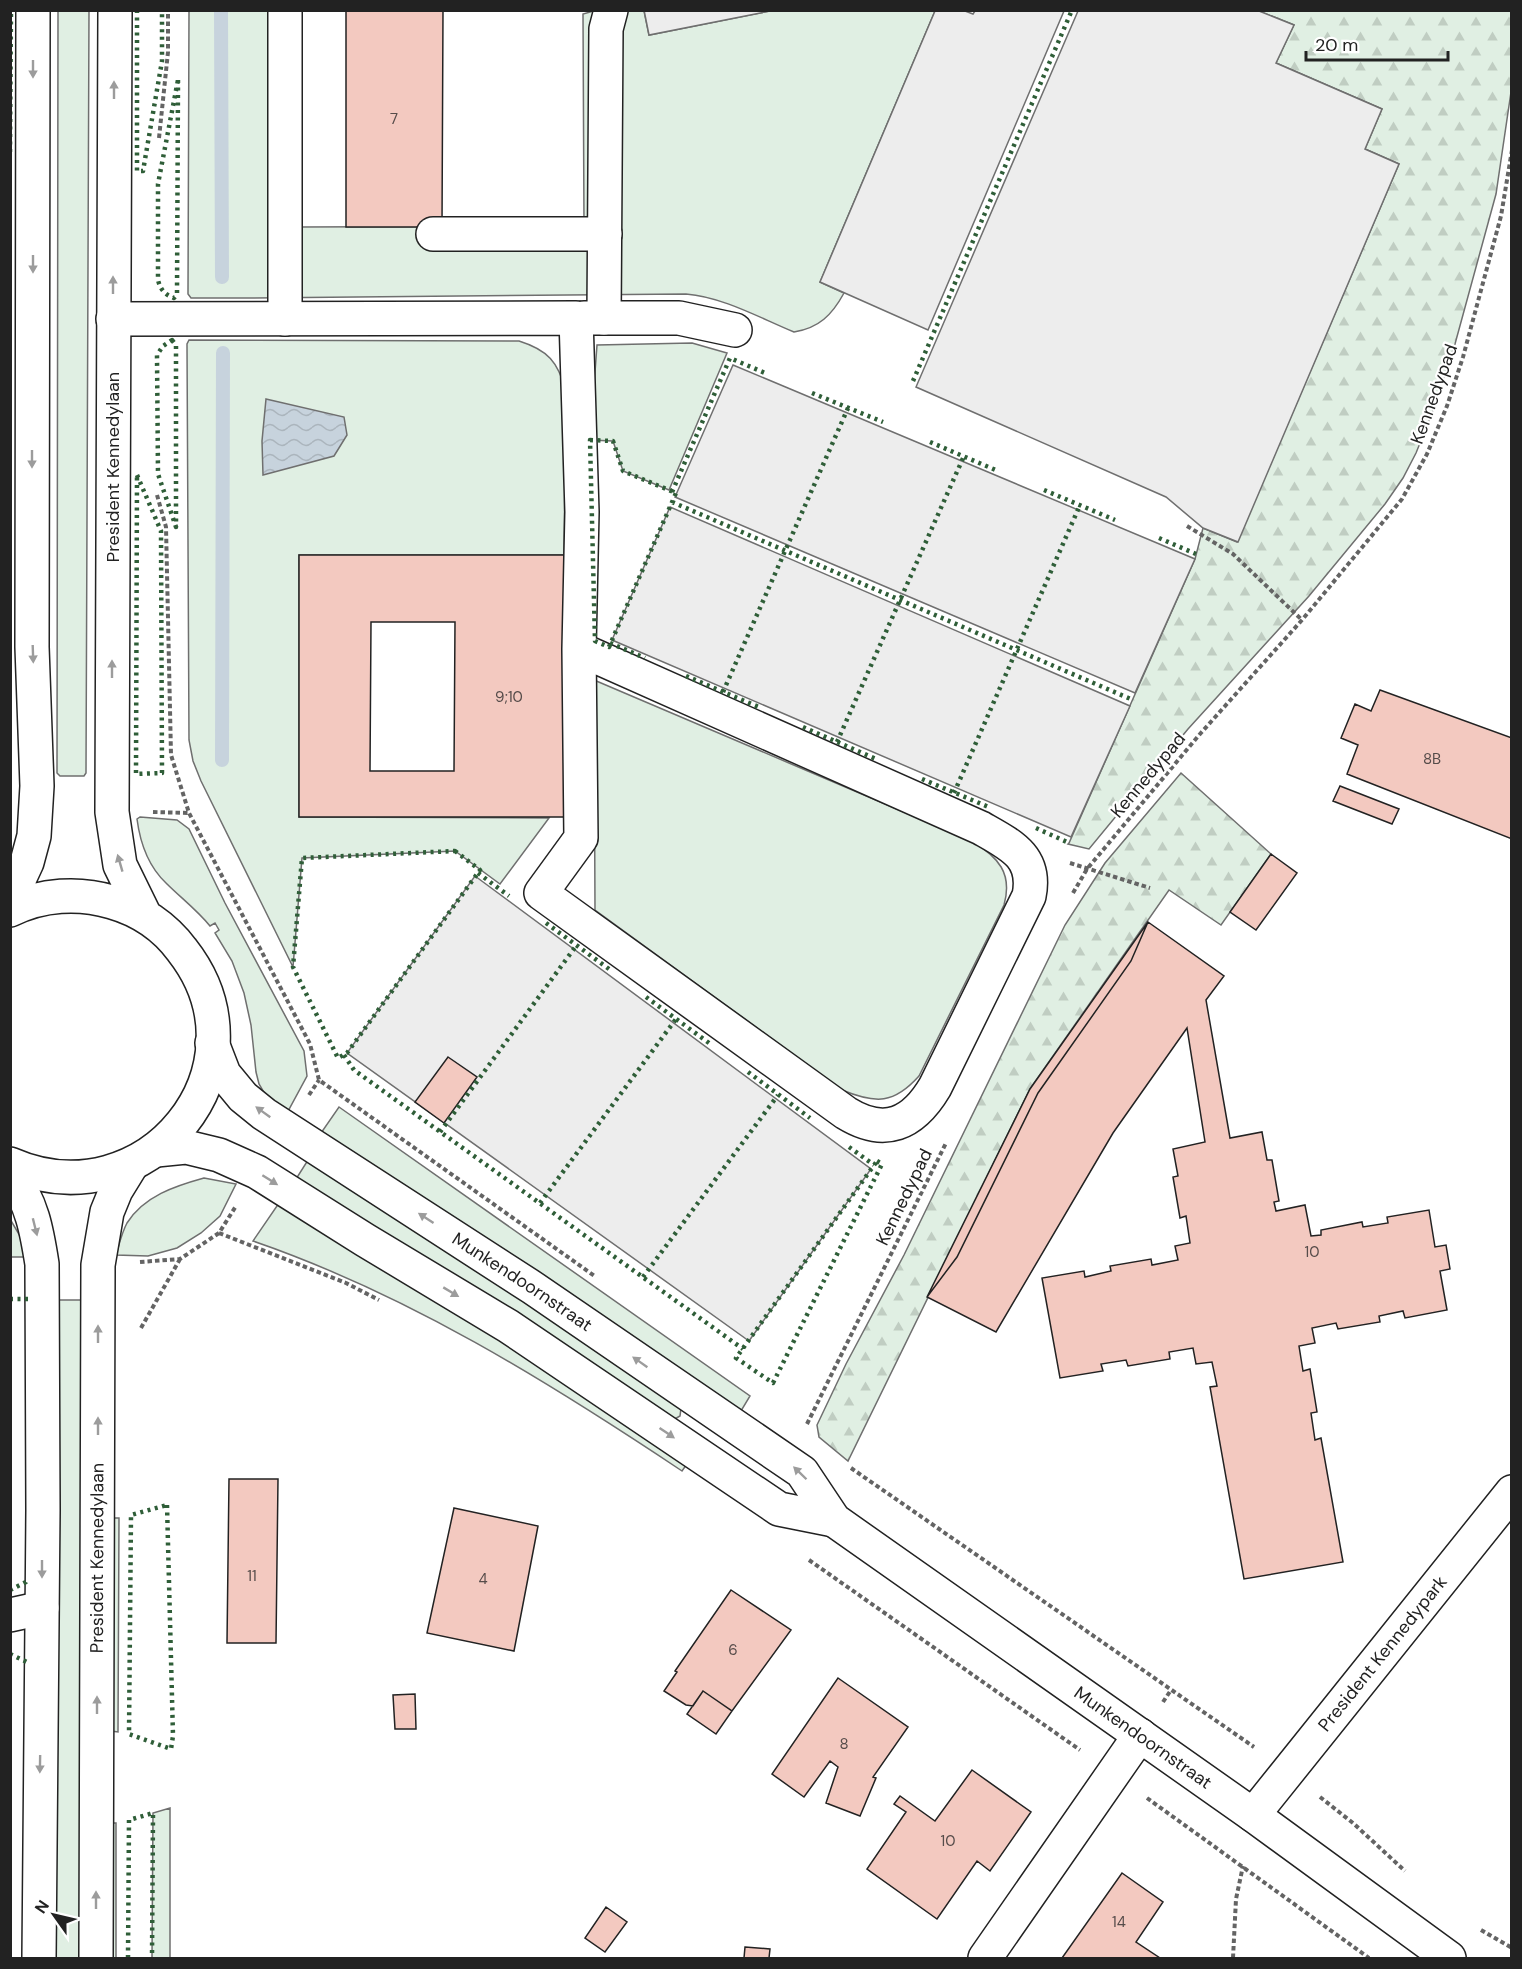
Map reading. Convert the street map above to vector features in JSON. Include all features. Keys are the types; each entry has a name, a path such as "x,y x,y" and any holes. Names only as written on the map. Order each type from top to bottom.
{"street":[{"path":"10,899 27,862 34,836 37,794 32,647 33,10"},
{"name":"President Kennedylaan","path":"115,10 112,812 120,865 145,916"},
{"path":"285,10 285,319"},
{"path":"579,650 981,828 1012,847 1025,861 1031,877 1029,896 928,1100 906,1119 893,1125 879,1126 846,1113 541,893 581,838 579,650 582,512 590,318 605,234 606,29 611,10"},
{"path":"433,234 605,234"},
{"path":"113,319 679,318 735,330"},
{"name":"President Kennedylaan","path":"10,910 40,899 80,896 120,904 145,916 167,933 185,953 196,970 208,1002 212,1023 211,1057 205,1083 177,1131 144,1157 116,1190 106,1212 98,1264 96,1959"},
{"name":"Munkendoornstraat","path":"212,1043 224,1074 243,1097 286,1128 533,1288 802,1472 834,1520 1253,1815 1449,1959"},
{"name":"Munkendoornstraat","path":"144,1157 186,1147 219,1155 256,1172 508,1326 779,1509 834,1520"},
{"name":"President Kennedylaan","path":"10,1164 36,1174 78,1178 105,1174 144,1157"},
{"path":"10,1174 28,1202 36,1228 42,1264 39,1959"},
{"name":"President Kennedypark","path":"1253,1815 1512,1492"},
{"path":"10,1615 42,1608"},
{"path":"985,1959 1140,1735"}],"path":[{"path":"159,142 168,52 168,10"},
{"name":"Kennedypad","path":"1070,899 1087,869 1200,734 1302,620 1402,499 1427,454 1447,406 1472,325 1501,216 1512,150"},
{"path":"157,494 166,527 171,755 189,813 310,1044 319,1080 599,1279"},
{"path":"1187,526 1233,554 1302,620"},
{"path":"1087,869 1150,888"},
{"path":"286,1128 319,1080"},
{"name":"Kennedypad","path":"802,1433 948,1139"},
{"path":"98,1264 180,1259 219,1233 256,1172"},
{"path":"850,1467 1287,1771 1353,1823 1412,1877"},
{"path":"804,1556 1115,1774 1369,1959"},
{"path":"1233,1959 1236,1899 1253,1815"},
{"path":"1474,1925 1512,1948"}],"green space":[{"path":"597,10 644,11 649,35 770,11 935,11 820,282 844,293 835,308 818,324 794,332 714,299 686,294 191,298 188,294 189,11 301,11 299,227 584,226 583,14"},
{"path":"58,11 89,11 86,773 84,776 60,776 57,773"},
{"path":"1259,11 1511,11 1511,92 1496,194 1455,344 1431,416 1403,478 1385,504 1309,596 1188,729 1089,849 1068,844 1195,559 1203,528 1237,542 1399,164 1365,149 1382,109 1276,63 1294,25"},
{"path":"189,340 519,341 545,353 559,372 566,391 564,555 299,555 299,817 549,818 500,884 455,851 302,858 293,967 201,781 193,761 189,740 187,344"},
{"path":"692,343 727,353 669,490 623,471 613,441 590,440 597,345"},
{"path":"594,680 972,841 996,860 1005,875 1004,905 919,1076 901,1092 884,1099 875,1099 842,1090 595,910"},
{"path":"1181,773 1271,854 1221,925 1169,890 1030,1089 848,1461 819,1437 817,1425 846,1364 904,1255 1065,925 1105,863"},
{"path":"140,817 177,820 189,829 225,903 304,1051 307,1076 287,1113 266,1096 259,1084 244,993 232,961 215,933 219,930 215,923 210,926 154,869 140,836 137,819"},
{"path":"339,1107 750,1396 741,1411 321,1133"},
{"path":"308,1160 678,1401 681,1408 680,1416 673,1420 296,1179"},
{"path":"204,1178 236,1184 220,1216 201,1233 177,1248 148,1256 116,1255 127,1223 142,1206 161,1193"},
{"path":"279,1203 537,1361 687,1464 682,1471 528,1373 421,1313 310,1262 253,1241"},
{"path":"10,1219 23,1241 27,1254 24,1257 11,1257"},
{"path":"59,1300 86,1300 82,1958 51,1958"},
{"path":"113,1518 119,1518 118,1732 111,1731"},
{"path":"170,1808 170,1958 152,1958 153,1813"},
{"path":"111,1823 116,1823 116,1958 106,1958"}],"shaded area":[{"path":"644,10 770,10 770,11 649,35"},
{"path":"935,11 965,11 973,14 975,11 1064,11 928,330 820,282"},
{"path":"1078,11 1259,11 1294,25 1276,63 1382,109 1365,149 1399,164 1238,542 1203,528 1166,497 916,387"},
{"path":"733,365 1195,559 1135,693 675,497"},
{"path":"670,507 1130,706 1071,837 612,640"},
{"path":"475,876 871,1169 749,1341 347,1053"}],"water":[{"path":"266,399 344,417 347,435 334,456 263,475 262,441"}],"building":[{"path":"346,10 443,10 442,227 346,227"},
{"path":"299,555 564,555 564,817 299,817","holes":["371,622 455,622 454,771 370,771"]},
{"path":"1380,690 1512,738 1512,839 1347,774 1358,745 1341,738 1355,704 1371,711"},
{"path":"1340,786 1399,809 1392,824 1333,801"},
{"path":"1271,854 1297,873 1256,930 1230,912"},
{"path":"1148,922 1224,976 1206,1000 1230,1138 1262,1132 1267,1160 1272,1160 1279,1201 1274,1202 1276,1211 1305,1205 1311,1236 1321,1235 1321,1230 1362,1222 1363,1227 1388,1223 1387,1217 1429,1210 1435,1247 1446,1245 1450,1269 1440,1271 1447,1310 1405,1318 1403,1311 1379,1316 1380,1322 1338,1329 1336,1323 1312,1328 1315,1343 1299,1346 1303,1371 1310,1369 1317,1412 1311,1413 1315,1440 1321,1438 1343,1562 1244,1579 1210,1387 1217,1386 1212,1362 1196,1364 1193,1348 1169,1352 1170,1359 1128,1366 1126,1360 1101,1364 1103,1371 1060,1378 1042,1278 1084,1271 1085,1277 1111,1271 1110,1266 1151,1259 1152,1265 1178,1260 1175,1246 1190,1243 1186,1216 1180,1218 1173,1177 1178,1176 1173,1149 1205,1142 1187,1028 1113,1133 996,1332 927,1297 957,1257 1038,1093 1131,961"},
{"path":"1148,922 1131,961 1038,1093 957,1257 927,1297 1030,1089"},
{"path":"448,1057 477,1077 444,1123 415,1102"},
{"path":"229,1479 278,1479 276,1643 227,1643"},
{"path":"454,1508 538,1526 514,1651 427,1633"},
{"path":"731,1590 791,1630 732,1711 703,1691 693,1706 686,1705 664,1691 677,1672 675,1671"},
{"path":"838,1678 908,1727 873,1777 876,1778 860,1816 826,1803 838,1767 830,1761 804,1797 772,1774"},
{"path":"703,1691 732,1711 716,1734 687,1714"},
{"path":"415,1694 416,1729 395,1729 393,1695"},
{"path":"972,1770 1031,1812 990,1871 977,1861 937,1919 867,1869 906,1812 894,1804 900,1796 935,1821"},
{"path":"1122,1873 1163,1902 1136,1942 1160,1958 1062,1958"},
{"path":"606,1907 627,1922 605,1952 585,1938"},
{"path":"745,1947 770,1949 769,1958 744,1958"}],"waterway":[{"path":"221,10 222,277"},
{"path":"222,760 223,353"}],"hedge":[{"path":"10,152 11,10"},
{"path":"137,10 137,171 143,171 162,61 162,10"},
{"path":"913,381 1072,10"},
{"path":"178,80 177,294 174,298 163,291 158,280 158,184 178,80"},
{"path":"172,340 176,345 176,527 158,474 157,355 163,346 172,340"},
{"path":"672,492 730,358 765,373"},
{"path":"812,393 883,422"},
{"path":"723,692 848,408"},
{"path":"590,440 613,441 623,471 676,493 609,647 595,641 590,440"},
{"path":"930,442 998,471"},
{"path":"837,742 964,456"},
{"path":"137,475 161,531 162,773 136,774 137,475"},
{"path":"1044,490 1115,520"},
{"path":"672,502 1133,700"},
{"path":"954,793 1080,505"},
{"path":"1159,538 1196,554"},
{"path":"610,643 645,658"},
{"path":"686,676 761,708"},
{"path":"803,727 876,759"},
{"path":"922,779 991,808"},
{"path":"1036,828 1069,843"},
{"path":"455,851 480,870 347,1053 338,1058 293,967 302,858 455,851"},
{"path":"478,873 509,896"},
{"path":"546,923 609,969"},
{"path":"440,1132 576,946"},
{"path":"646,997 709,1043"},
{"path":"540,1203 676,1019"},
{"path":"344,1055 354,1070 743,1349"},
{"path":"748,1072 810,1118"},
{"path":"643,1277 778,1095"},
{"path":"849,1147 874,1165"},
{"path":"877,1161 882,1164 773,1383 736,1358 877,1161"},
{"path":"10,1299 28,1299"},
{"path":"167,1505 173,1736 171,1749 129,1734 131,1515 167,1505"},
{"path":"10,1590 26,1582 28,1578"},
{"path":"10,1654 27,1662"},
{"path":"128,1958 129,1820 153,1813 152,1958"}]}
